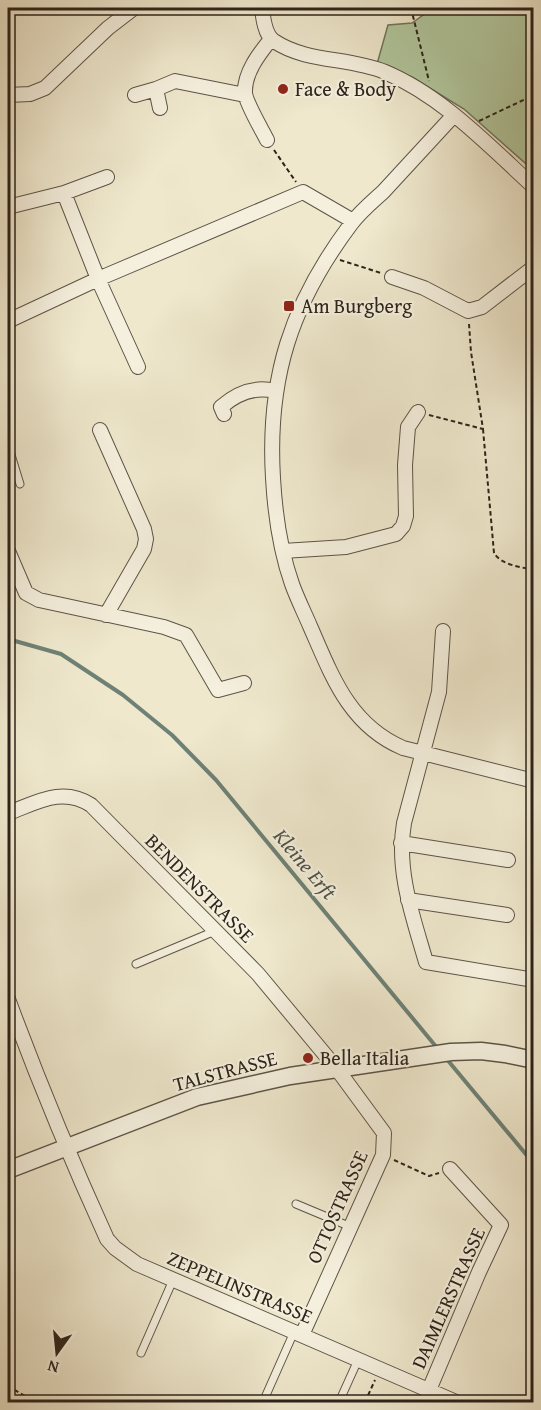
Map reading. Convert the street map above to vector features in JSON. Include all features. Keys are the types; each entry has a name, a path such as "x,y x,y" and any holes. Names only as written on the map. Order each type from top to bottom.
{"street":[{"path":"8,95 30,94 45,88 108,28 134,8"},
{"path":"261,8 267,32 272,39 288,49 308,55 383,71 431,98 454,115 534,186"},
{"path":"267,140 245,95 251,68 272,39"},
{"path":"135,96 176,81 245,95"},
{"path":"156,89 160,108"},
{"path":"454,115 352,221 327,258 295,319 282,356 275,391 271,445 278,532 292,585 329,670 350,707 363,723 389,742 422,754 534,781"},
{"path":"12,206 63,193 107,177"},
{"path":"8,321 98,279 303,192 352,221"},
{"path":"63,193 138,368"},
{"path":"392,277 424,288 468,311 482,307 534,267"},
{"path":"224,414 221,406 238,395 262,388 275,391"},
{"path":"283,551 346,548 396,534 403,526 406,516 405,465 408,427 418,412"},
{"path":"100,430 144,529 146,539 144,549 106,615"},
{"path":"9,559 26,593 39,600 164,627 186,635 218,690 244,683"},
{"path":"443,631 439,693 401,843 408,900 426,962 528,979"},
{"name":"BENDENSTRASSE","path":"8,813 66,795 81,798 91,805 258,974 337,1069"},
{"path":"401,843 508,860"},
{"path":"408,900 507,915"},
{"name":"ZEPPELINSTRASSE","path":"8,999 38,1082 65,1147 107,1239 115,1248 137,1264 456,1402"},
{"name":"TALSTRASSE","path":"8,1170 197,1096 290,1076 443,1053 481,1051 534,1060"},
{"name":"OTTOSTRASSE","path":"298,1334 351,1227 383,1155 384,1133 337,1069"},
{"name":"DAIMLERSTRASSE","path":"429,1390 501,1225 450,1169"}],"lane":[{"path":"8,445 20,484"},
{"path":"8,474 16,471"},
{"path":"136,964 215,931"},
{"path":"296,1204 351,1227"},
{"path":"141,1353 173,1280"},
{"path":"263,1402 298,1334"},
{"path":"339,1402 358,1360"}],"path":[{"path":"385,8 401,11 411,9 430,85 431,98"},
{"path":"466,126 534,95"},
{"path":"267,140 303,192"},
{"path":"327,258 392,277"},
{"path":"468,311 471,352 483,429 494,554 502,561 534,570"},
{"path":"418,412 483,429"},
{"path":"383,1155 429,1176 450,1169"},
{"path":"364,1402 379,1369"},
{"path":"8,1386 35,1402"}],"green space":[{"path":"433,8 533,8 533,170 464,109 412,77 377,64 388,25 412,23"}],"waterway":[{"name":"Kleine Erft","path":"8,639 61,654 123,695 172,735 216,780 438,1049"},
{"name":"Kleine Erft","path":"445,1057 534,1164"}],"place":[{"name":"Face & Body","path":"283,89"},
{"name":"Am Burgberg","path":"289,306"},
{"name":"Bella Italia","path":"308,1058"}]}
